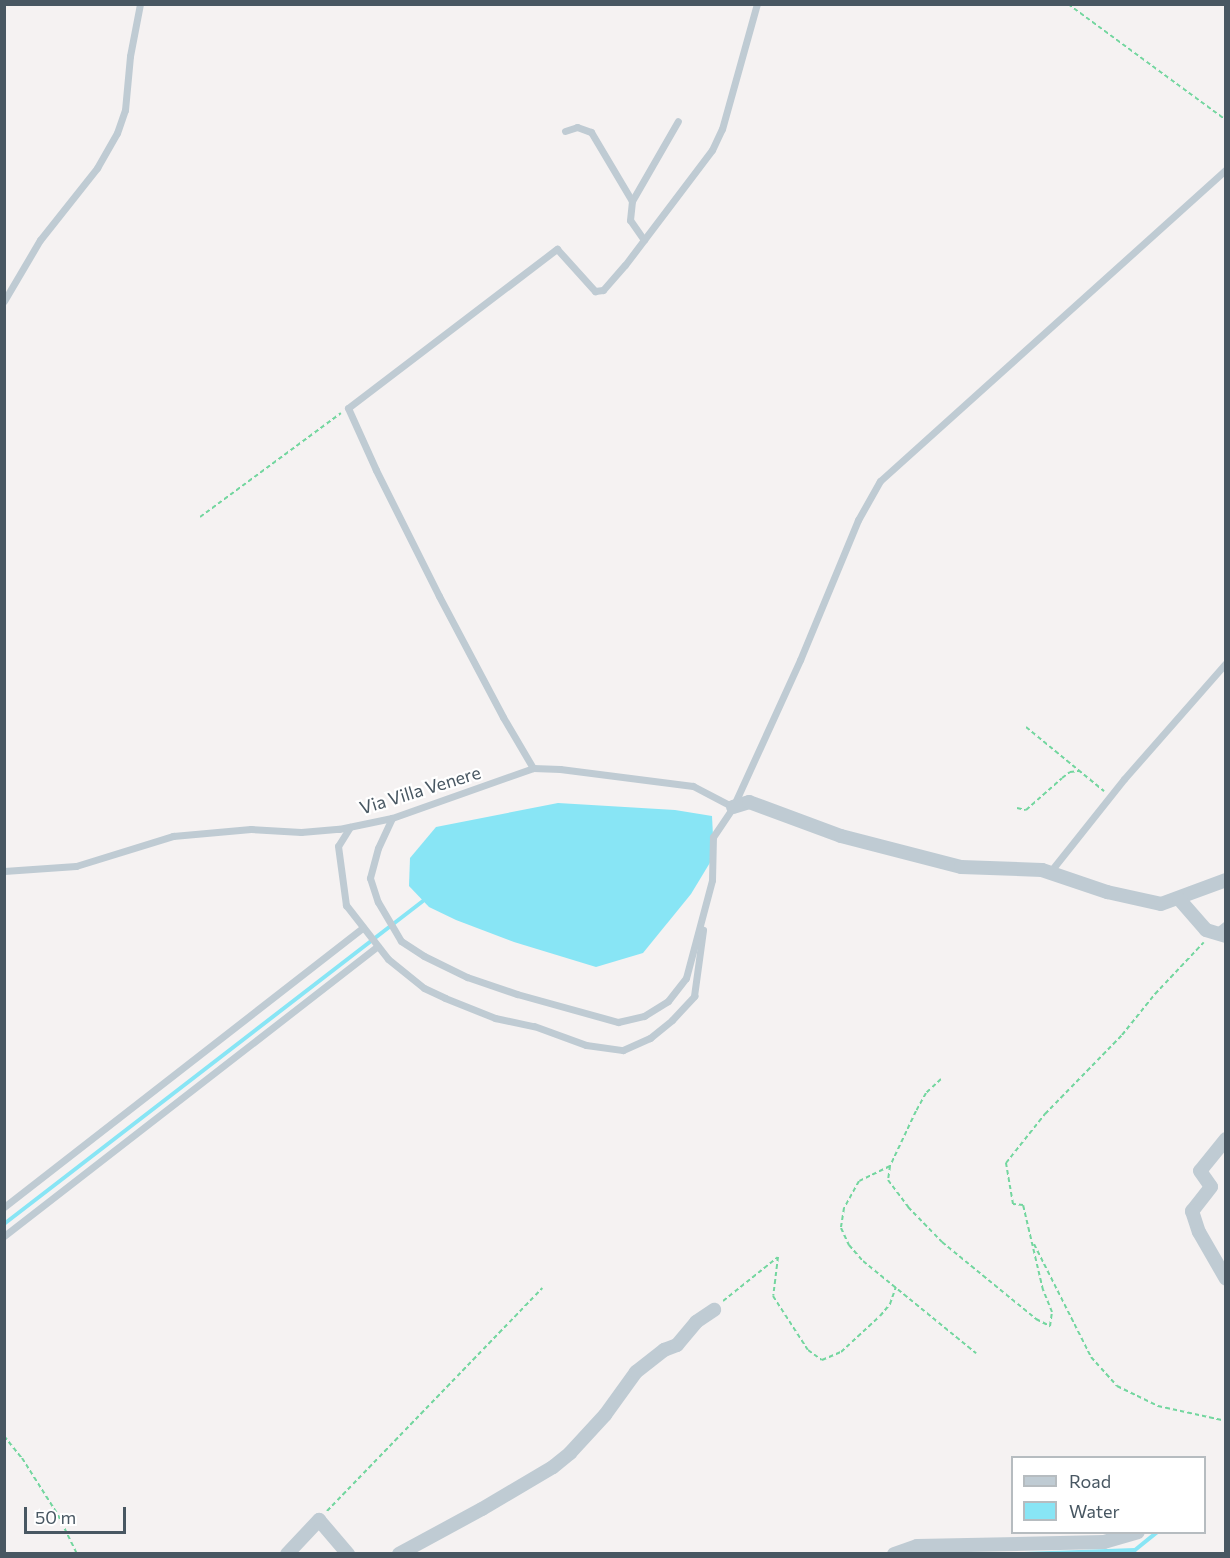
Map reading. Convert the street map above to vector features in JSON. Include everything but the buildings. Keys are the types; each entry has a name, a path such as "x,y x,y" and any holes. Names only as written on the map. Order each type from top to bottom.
{"street":[{"path":"733,807 749,802 841,836 961,867 1050,872 1107,892 1161,904 1226,880"},
{"path":"1179,898 1218,931"},
{"path":"1211,1188 1200,1171 1226,1139"},
{"path":"1226,1185 1211,1188 1192,1211 1199,1232 1226,1279"},
{"path":"399,1554 553,1467 570,1453 605,1415 636,1372 664,1350 677,1345 696,1322 714,1310"},
{"path":"287,1554 319,1520 348,1554"},
{"path":"894,1554 917,1546 974,1548 1104,1542 1134,1534"}],"lane":[{"path":"4,301 40,240 97,168 117,132 125,110 130,56 140,4"},
{"path":"533,768 503,717 434,586 348,408 557,249 595,291 603,290 712,150 722,129 757,4"},
{"path":"644,240 630,220 632,201 678,121"},
{"path":"565,131 577,127 591,132 632,201"},
{"path":"392,818 378,848 370,878 378,902 401,941 424,956 467,977 517,994 618,1022 644,1016 668,1001 686,978 712,880 713,837 733,807 800,660 858,520 880,481 1226,169"},
{"path":"1050,872 1110,797 1226,663"},
{"name":"Via Villa Venere","path":"4,871 76,866 173,836 250,829 300,832 350,827 392,818 533,768 560,769 693,786 733,807"},
{"path":"350,827 338,846 346,905 378,946 409,977 445,998 495,1018 534,1026 586,1045 623,1050 650,1038 672,1020 694,996 704,912"},
{"path":"4,1208 363,928"},
{"path":"4,1236 378,946"}],"path":[{"path":"1068,4 1226,120"},
{"path":"200,517 348,408"},
{"path":"1026,727 1110,797"},
{"path":"1017,808 1026,810 1070,772 1079,771"},
{"path":"941,1079 927,1093 916,1111 890,1166 888,1180 894,1190 936,1236 1036,1319 1050,1326 1052,1312 1043,1290 1023,1205 1013,1204 1006,1163 1079,1076 1103,1056 1155,994 1218,931"},
{"path":"890,1166 859,1181 844,1208 841,1228 849,1245 863,1261 976,1353"},
{"path":"1033,1242 1091,1357 1116,1386 1158,1406 1226,1421"},
{"path":"714,1310 778,1257 773,1296 808,1350 822,1360 841,1352 880,1316 890,1304 896,1287"},
{"path":"319,1520 542,1288"},
{"path":"4,1436 22,1458 57,1515 77,1554"}],"water":[{"path":"558,803 675,810 712,816 714,856 691,894 643,953 596,967 514,942 456,920 429,907 409,886 410,858 436,827"}],"waterway":[{"path":"4,1224 423,901"},
{"path":"1024,1554 1135,1550 1155,1534"}]}
